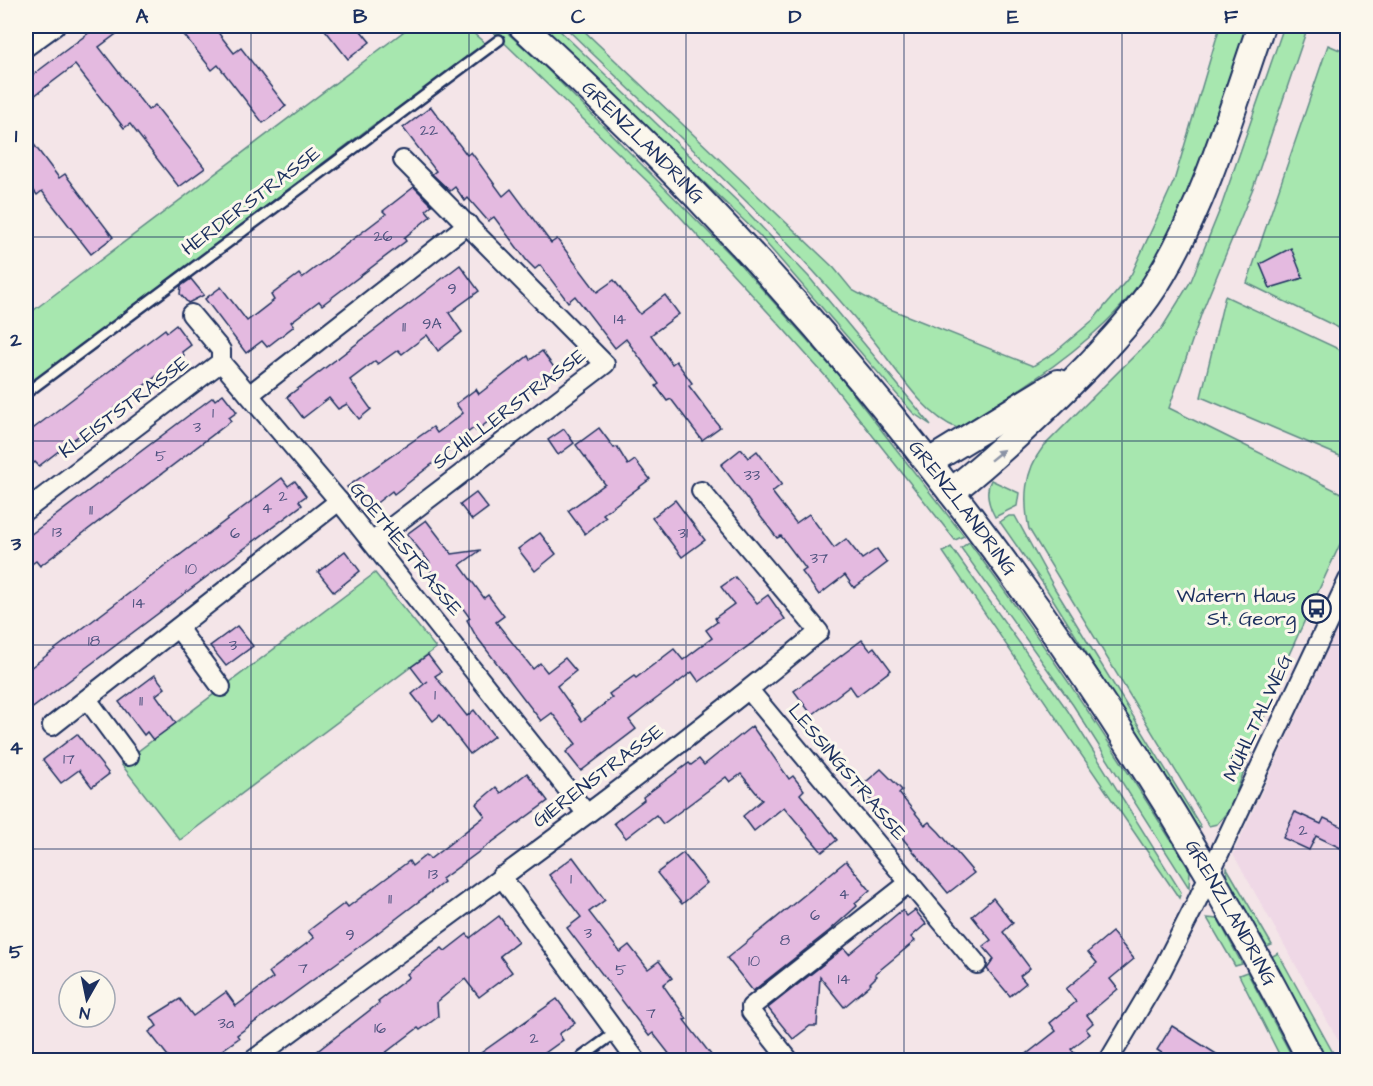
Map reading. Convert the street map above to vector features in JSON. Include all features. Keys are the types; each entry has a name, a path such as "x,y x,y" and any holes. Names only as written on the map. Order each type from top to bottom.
{"main road":[{"name":"GRENZLANDRING","path":"522,26 667,164 765,268 848,361 1017,576 1094,693 1208,875 1311,1060"},
{"path":"951,492 1003,450 1112,342 1145,300 1180,241 1203,187 1261,26"},
{"path":"929,462 1089,364"}],"street":[{"path":"26,47 55,26"},
{"name":"SCHILLERSTRASSE","path":"372,542 605,364 403,160"},
{"path":"249,395 468,224"},
{"name":"GOETHESTRASSE","path":"190,314 221,350 221,362 339,501 587,814"},
{"name":"KLEISTSTRASSE","path":"26,510 221,362"},
{"name":"GIERENSTRASSE","path":"253,1060 587,814 749,690 819,632 701,491"},
{"path":"52,726 339,501"},
{"name":"MÜHLTALWEG","path":"1108,1060 1161,972 1347,580"},
{"path":"178,627 220,687"},
{"name":"LESSINGSTRASSE","path":"749,690 977,964"},
{"path":"87,699 129,756"},
{"path":"501,876 636,1060"},
{"path":"789,1060 751,1009 910,882"}],"lane":[{"name":"HERDERSTRASSE","path":"26,393 499,40"},
{"path":"578,1060 615,1033"}],"shaded area":[{"path":"1347,608 1347,1056 1233,854"}],"green space":[{"path":"411,26 465,26 487,45 380,125 376,123 26,388 26,316"},
{"path":"487,26 500,26 545,67 738,262 840,377 964,536 955,540 828,379 650,184"},
{"path":"541,26 555,26 737,201 809,277 931,425 913,413 759,235"},
{"path":"564,26 579,26 834,268 852,290 880,305 1033,366 1054,353 1093,320 1131,275 1174,181 1220,26 1248,26 1193,183 1176,222 1156,258 1133,292 1105,323 1053,367 957,428 945,422 922,402 838,298 801,257"},
{"path":"1284,26 1308,26 1253,188 1202,312 1169,408 1347,496 1347,529 1280,674 1230,809 1217,824 1209,826 1029,529 1026,496 1032,466 1043,447 1162,328 1191,281 1221,207"},
{"path":"1328,45 1347,53 1347,332 1247,283"},
{"path":"1225,296 1347,353 1347,459 1201,397"},
{"path":"991,480 1019,493 1017,506 995,517 988,495"},
{"path":"1009,516 1015,516 1055,589 1201,827 1196,828 1044,585 1000,522"},
{"path":"969,542 1055,663 1137,787 1190,871 1189,888 1073,705 961,548"},
{"path":"951,547 1068,711 1181,892 1179,898 943,552"},
{"path":"375,573 436,648 180,840 121,764"},
{"path":"1227,868 1272,945 1267,947 1226,880"},
{"path":"1207,918 1218,919 1242,964 1235,966"},
{"path":"1278,953 1337,1060 1325,1060 1271,957"},
{"path":"1247,972 1294,1060 1282,1060 1239,975"}],"building":[{"path":"98,26 127,26 99,47 148,110 155,105 205,168 179,187 130,124 124,128 75,65 26,102 26,80"},
{"path":"177,26 213,26 234,53 241,48 286,106 263,123 218,65 212,70"},
{"path":"322,26 357,26 370,42 348,59"},
{"path":"431,107 467,155 471,152 503,196 511,189 551,243 557,239 597,292 614,280 640,314 665,295 679,314 651,335 672,364 676,361 692,383 689,386 720,427 702,440 671,399 667,401 656,386 659,384 626,339 615,348 575,296 568,302 540,265 535,269 527,261 494,217 488,221 468,198 465,201 455,187 450,191 432,174 436,171 403,128"},
{"path":"26,134 59,178 65,174 113,237 91,254 42,191 37,195 26,180"},
{"path":"414,187 432,205 426,210 431,216 404,238 406,241 322,305 319,301 291,322 294,326 267,347 262,341 246,353 205,299 221,287 247,321 274,300 271,295 299,274 302,278 386,214 383,211"},
{"path":"1291,248 1303,278 1270,288 1260,264"},
{"path":"460,265 479,291 449,313 462,332 438,351 427,335 402,354 398,350 378,364 375,361 350,380 371,409 359,419 347,404 338,409 329,398 303,418 287,397"},
{"path":"191,279 204,295 188,303 180,294 181,286"},
{"path":"176,325 191,345 182,352 184,355 39,466 35,462 26,470 26,434 165,329 167,332"},
{"path":"542,351 556,370 476,431 474,428 448,447 450,450 394,494 392,491 374,505 367,496 358,503 347,487 433,427 437,433 463,413 456,404 476,389 479,394 528,356 530,360"},
{"path":"223,394 237,412 229,418 231,421 40,566 36,561 26,568 26,538 213,397 215,400"},
{"path":"599,428 614,448 617,447 628,465 635,460 650,479 603,514 606,517 585,534 568,511 605,484 576,445"},
{"path":"564,429 574,443 558,455 548,440"},
{"path":"741,449 748,458 757,451 782,484 772,492 796,523 809,514 834,548 846,539 862,559 877,549 887,563 854,588 845,575 819,595 802,572 806,569 781,536 777,538 721,465"},
{"path":"282,478 288,486 295,481 306,496 299,501 302,505 26,713 26,671"},
{"path":"476,493 488,508 472,520 460,505"},
{"path":"675,500 705,540 682,557 652,518"},
{"path":"426,520 452,554 481,550 460,565 484,598 488,595 504,616 496,622 533,669 540,663 547,672 565,658 576,671 557,686 582,721 612,698 609,694 634,676 636,678 674,649 683,660 712,638 706,630 717,622 715,618 734,604 721,587 735,577 757,603 768,595 785,619 699,682 692,672 629,720 636,729 581,771 566,752 576,744 552,713 541,721 476,636 467,620 470,618 448,588 445,590 427,566 430,563 407,534"},
{"path":"540,533 556,554 535,571 518,549"},
{"path":"345,551 360,571 334,592 318,572"},
{"path":"237,626 253,646 226,666 210,646"},
{"path":"862,640 870,650 874,647 891,670 857,696 850,686 812,715 794,691"},
{"path":"428,655 441,672 435,676 467,716 474,710 494,736 470,754 440,715 433,721 412,694 428,681 424,684 411,667"},
{"path":"155,675 165,688 156,695 176,723 153,740 147,732 144,735 119,702"},
{"path":"752,726 789,779 793,776 804,790 800,794 837,840 822,852 784,807 754,831 743,816 762,800 741,774 730,782 726,777 663,824 656,815 626,838 614,823 644,800 643,797 689,763 691,765 699,759 704,765"},
{"path":"77,734 109,774 92,787 79,770 61,783 43,760"},
{"path":"881,769 902,790 899,793 925,825 929,822 974,873 948,893 860,787"},
{"path":"527,773 548,801 442,879 444,882 371,938 237,1035 239,1038 208,1060 171,1060 149,1032 157,1026 151,1017 180,999 193,1016 226,992 236,1006 273,978 269,972 314,938 308,931 345,903 348,907 409,861 412,866 426,855 430,859 485,816 476,804 496,787 501,793"},
{"path":"1295,812 1321,824 1324,818 1347,829 1347,851 1316,836 1309,850 1283,838"},
{"path":"683,853 707,883 682,904 657,873"},
{"path":"573,857 605,900 589,912 620,952 629,945 648,969 659,961 672,978 663,985 687,1019 684,1020 715,1060 674,1060 653,1033 649,1036 567,928 581,917 549,875"},
{"path":"846,861 870,890 855,903 857,906 829,931 753,991 727,958"},
{"path":"993,898 1013,923 1003,932 1030,968 1020,976 1026,983 1010,996 987,969 994,959 983,946 991,940 972,916"},
{"path":"902,910 907,916 915,910 926,924 911,937 915,941 875,974 877,976 871,984 844,1007 820,977 817,1026 810,1026 793,1039 768,1008 844,948 849,954"},
{"path":"499,916 518,942 500,956 512,972 479,997 465,979 437,1002 438,1017 420,1030 418,1028 376,1060 306,1060 379,1003 378,1001 409,977 407,974 442,948 445,951 467,934 470,938"},
{"path":"1112,932 1134,959 1110,979 1118,989 1087,1015 1093,1023 1086,1029 1090,1034 1071,1049 1080,1060 1019,1060 1056,1031 1050,1023 1076,1002 1066,989 1097,963 1088,952"},
{"path":"557,999 575,1023 559,1034 563,1040 535,1060 471,1060"},
{"path":"1172,1026 1226,1060 1173,1060 1157,1050"}],"place":[{"name":"Watern Haus St. Georg","path":"1317,608"}]}
